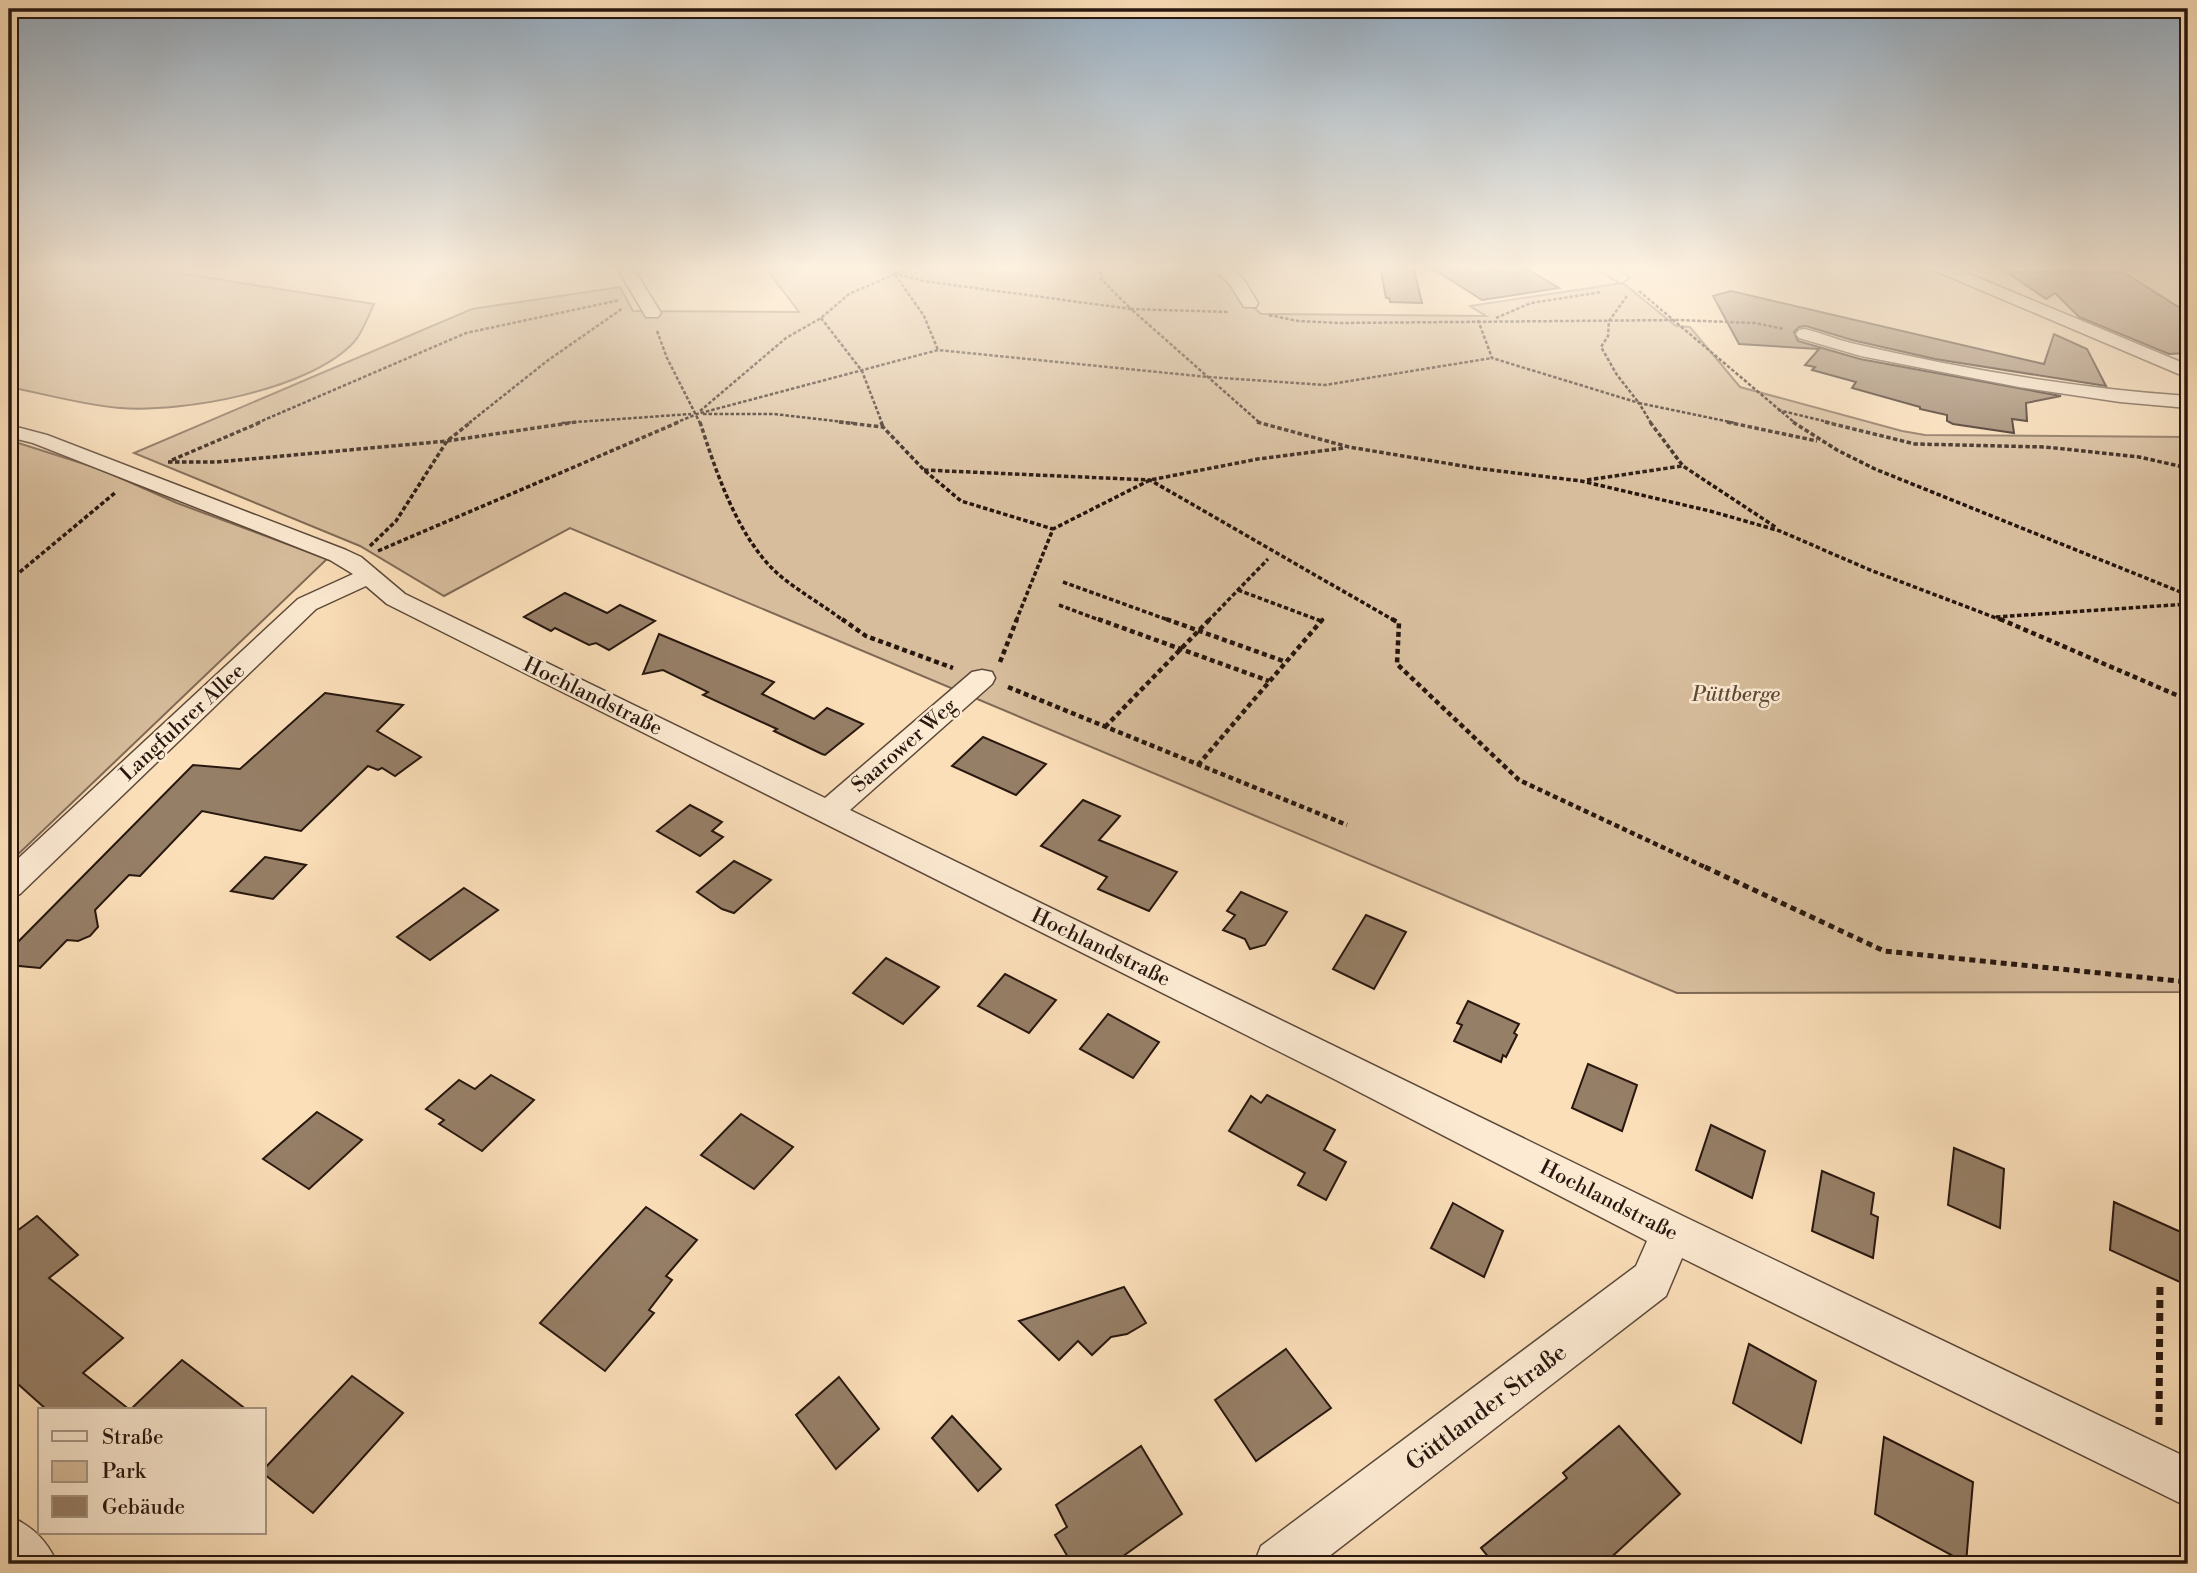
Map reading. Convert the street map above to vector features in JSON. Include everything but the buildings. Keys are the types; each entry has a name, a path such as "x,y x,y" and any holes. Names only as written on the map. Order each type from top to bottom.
{"street":[{"path":"1823,339 1966,371 2104,393 2188,402"},
{"path":"2111,339 2188,372"},
{"name":"Hochlandstraße","path":"9,431 40,439 136,476 360,569 396,599 1349,1069 1672,1233 2188,1483"},
{"name":"Langfuhrer Allee","path":"9,886 307,604 360,569"},
{"name":"Saarower Weg","path":"827,813 994,682"},
{"name":"Güttlander Straße","path":"1279,1564 1651,1281 1672,1233"},
{"path":"9,1541 32,1564"}],"path":[{"path":"9,581 136,476 451,339"},
{"path":"360,569 420,488 447,441 547,361 579,339"},
{"path":"661,339 667,358 697,414 712,459 742,528 777,573 866,636 994,682 1347,825"},
{"path":"697,414 784,339"},
{"path":"838,339 862,371 883,427 924,470 961,500 1053,529"},
{"path":"934,339 938,350"},
{"path":"1166,339 1258,423 1349,447 1475,468 1581,481 1710,510 1780,531 1870,570 1995,617 2188,700"},
{"path":"1485,339 1492,358"},
{"path":"1606,339 1601,347 1617,376 1683,466 1780,531"},
{"path":"1699,339 1774,409 1822,442 1888,473 2188,595"},
{"path":"360,569 697,414 938,350 1208,377 1325,385 1492,358 1639,403 1822,442"},
{"path":"1774,409 1915,444 2045,447 2139,457 2188,468"},
{"path":"168,462 216,462 447,441 572,422 697,414 774,414 883,427"},
{"path":"924,470 1150,480 1258,459 1349,447"},
{"path":"1581,481 1683,466"},
{"path":"994,682 1053,529 1150,480"},
{"path":"1150,480 1399,623 1397,663 1518,780 1884,951 2188,982"},
{"path":"1105,727 1268,559"},
{"path":"1063,582 1286,662"},
{"path":"1198,765 1322,620 1238,590"},
{"path":"1059,604 1269,681"},
{"path":"1995,617 2188,604"},
{"path":"2159,1417 2160,1283"}],"green space":[{"path":"9,339 356,339 334,359 277,385 244,395 177,407 106,407 9,387"},
{"name":"Püttberge","path":"401,339 1700,339 1740,387 1902,431 1925,435 2188,437 2188,992 1677,993 570,528 444,596 360,546 134,453"},
{"path":"9,440 100,469 177,503 327,559 9,863"}]}
